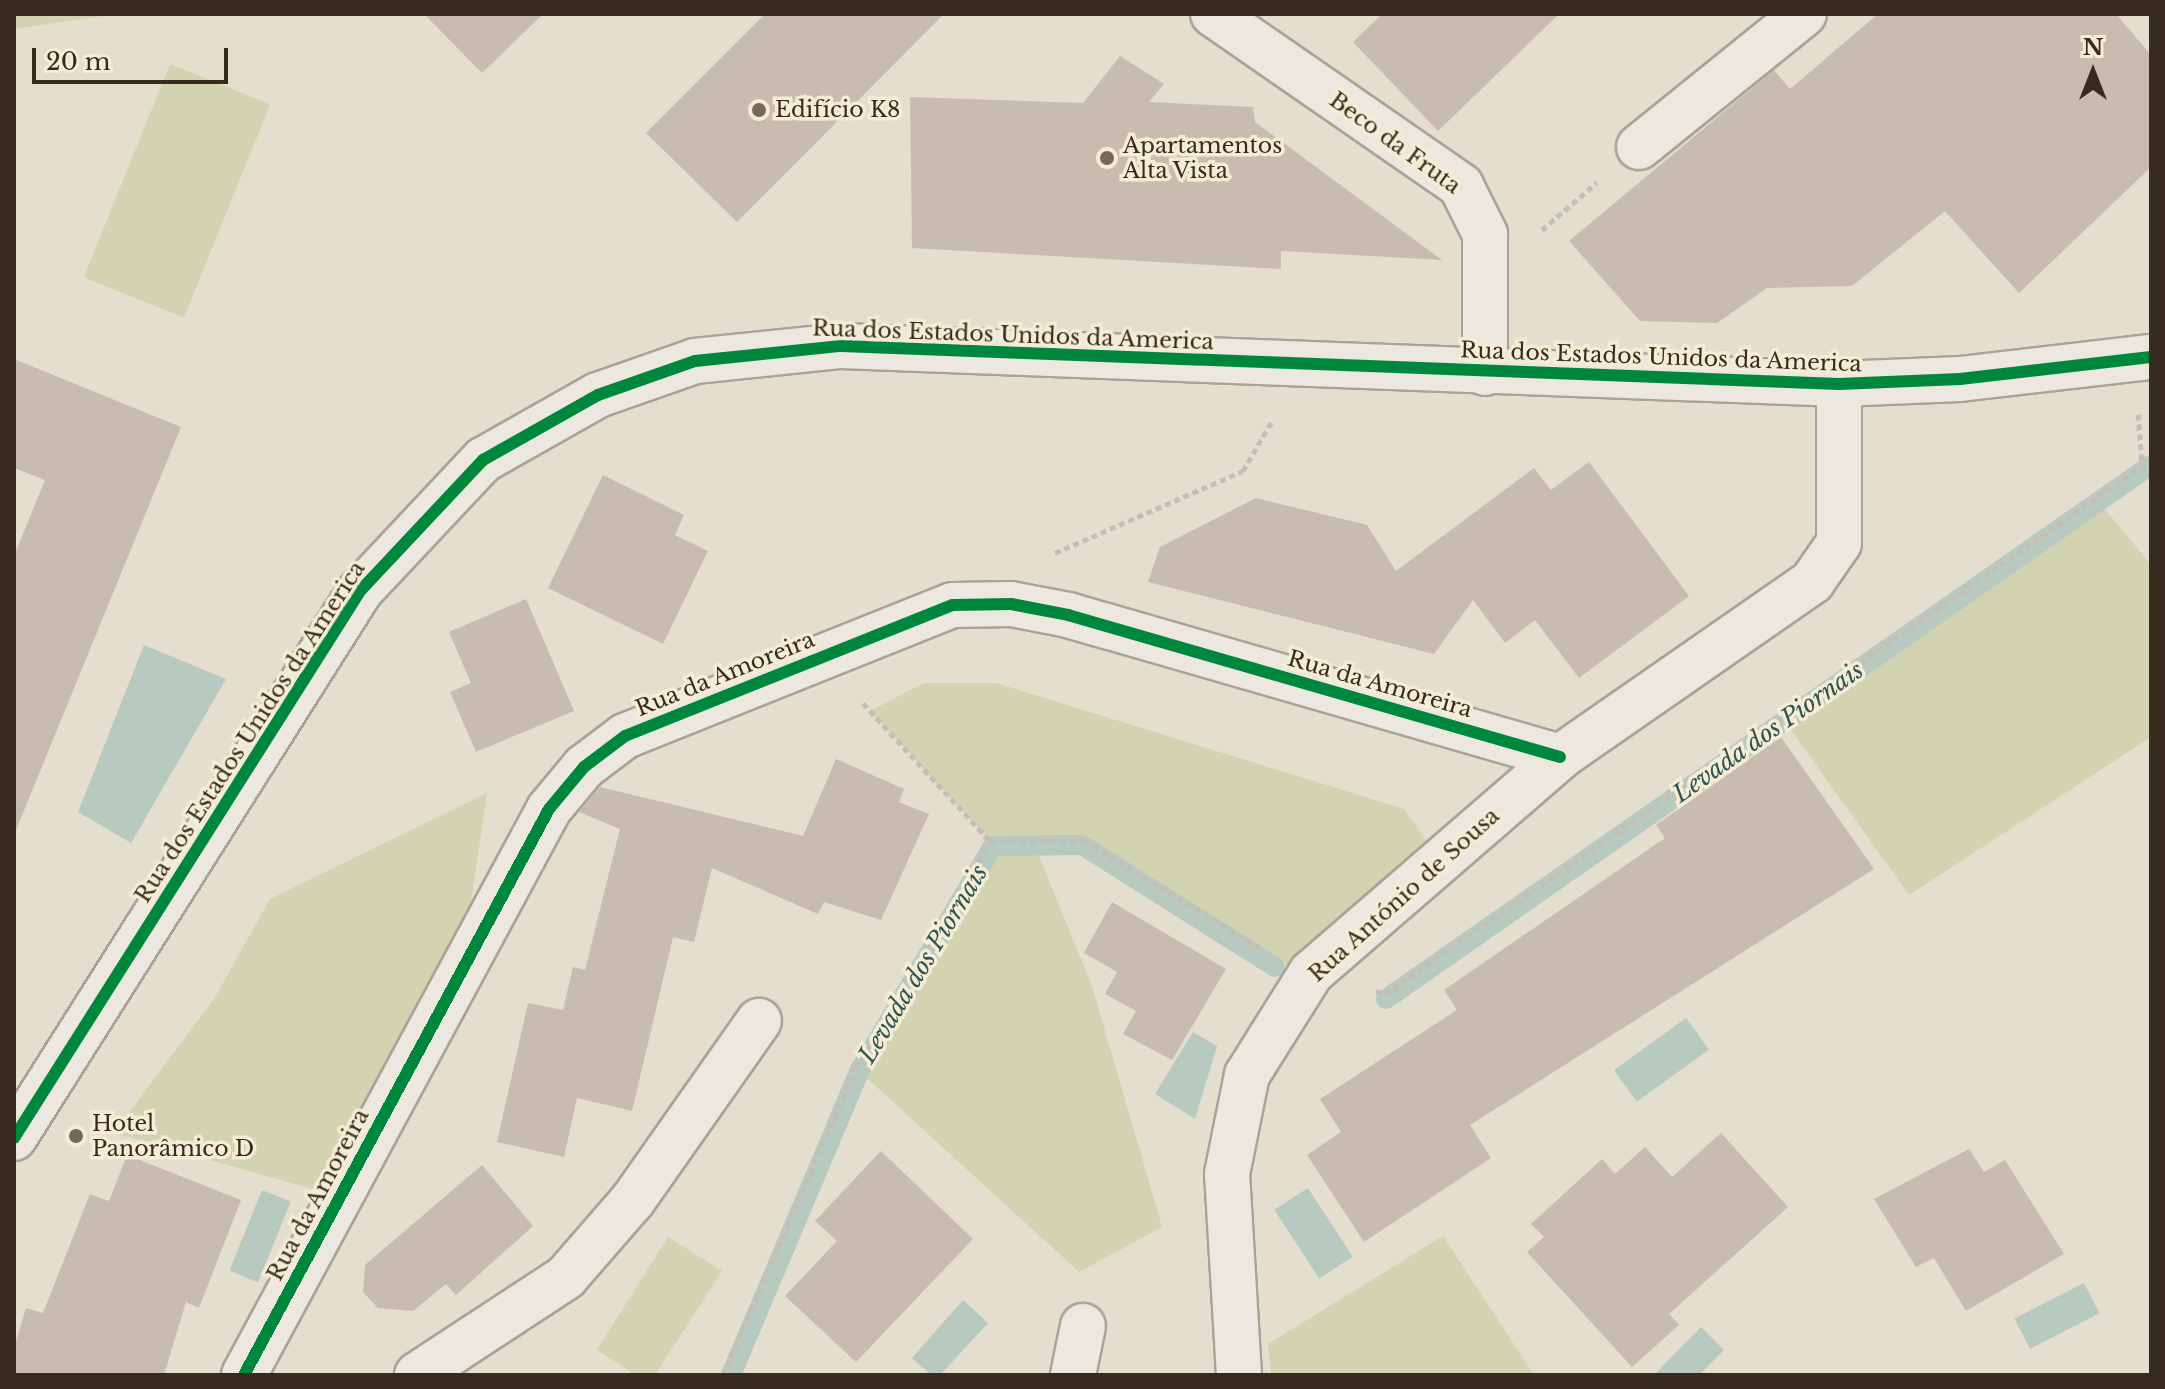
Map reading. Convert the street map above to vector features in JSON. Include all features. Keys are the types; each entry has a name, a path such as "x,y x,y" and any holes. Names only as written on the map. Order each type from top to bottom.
{"street":[{"name":"Beco da Fruta","path":"1213,14 1461,186 1485,234 1485,373"},
{"path":"1639,147 1804,14"},
{"name":"Rua dos Estados Unidos da America","path":"14,1138 360,591 483,460 598,395 695,361 841,346 1485,373 1839,384 1988,377 2151,357"},
{"path":"1560,757 1812,582 1839,543 1839,384"},
{"name":"Rua da Amoreira","path":"244,1375 549,809 584,767 625,736 953,605 1011,604 1068,615 1560,757"},
{"name":"Rua António de Sousa","path":"1239,1375 1227,1174 1247,1075 1311,973 1560,757"},
{"path":"417,1375 566,1277 633,1200 759,1021"},
{"path":"1073,1375 1083,1326"}],"path":[{"path":"2137,406 2142,464 2151,477"},
{"path":"1041,560 1243,471 1272,421"},
{"path":"825,655 990,841 1084,841 1311,973 1385,994 2151,460"},
{"path":"723,1375 856,1068 990,841"}],"green space":[{"path":"14,14 116,14 14,29"},
{"path":"170,64 270,104 184,318 84,277"},
{"path":"2095,497 2151,565 2151,737 1909,895 1781,716"},
{"path":"924,683 996,683 1404,809 1427,842 1416,868 1288,965 1084,841 1033,841 1092,986 1162,1227 1079,1272 856,1068 990,841 870,711"},
{"path":"487,793 468,921 313,1189 114,1133 214,999 270,899"},
{"path":"1443,1236 1534,1375 1271,1375 1268,1344"},
{"path":"668,1237 722,1271 655,1375 636,1375 597,1350"}],"shaded area":[{"path":"144,645 226,679 131,843 78,812"},
{"path":"1686,1018 1709,1050 1637,1102 1614,1070"},
{"path":"1193,1032 1217,1046 1195,1119 1155,1094"},
{"path":"1308,1188 1353,1257 1319,1279 1274,1210"},
{"path":"262,1190 291,1202 258,1282 229,1271"},
{"path":"2084,1283 2099,1313 2030,1349 2015,1318"},
{"path":"963,1300 988,1323 940,1375 931,1375 912,1358"},
{"path":"1701,1327 1724,1350 1699,1375 1654,1375"}],"building":[{"path":"424,14 543,14 482,73"},
{"name":"Edifício K8","path":"765,14 944,14 737,222 646,133"},
{"path":"1382,14 1559,14 1438,131 1353,42"},
{"path":"1878,14 2116,14 2151,55 2151,167 2019,293 1945,211 1852,286 1767,288 1717,323 1640,321 1569,241 1774,70 1790,89"},
{"name":"Apartamentos Alta Vista","path":"1120,56 1164,84 1149,102 1253,107 1255,122 1442,260 1281,251 1281,269 912,248 910,97 1083,103"},
{"path":"14,359 181,427 16,830 14,556 45,480 14,468"},
{"path":"1589,462 1689,596 1579,678 1535,620 1505,643 1473,600 1434,654 1148,582 1160,547 1256,498 1367,525 1396,571 1534,468 1551,490"},
{"path":"603,475 684,515 675,535 708,551 663,644 548,588"},
{"path":"526,599 574,711 476,752 450,692 471,683 449,632"},
{"path":"1781,737 1874,869 1470,1125 1491,1158 1364,1242 1307,1155 1341,1132 1320,1099 1457,1010 1444,990 1665,838 1656,825"},
{"path":"836,759 904,789 899,802 929,814 881,920 824,902 818,914 712,868 694,942 673,937 632,1111 577,1098 564,1157 497,1142 528,1003 563,1010 573,967 585,970 620,829 579,812 600,787 803,836"},
{"path":"1112,902 1226,969 1172,1060 1123,1034 1136,1011 1105,994 1117,972 1084,953"},
{"path":"1721,1133 1788,1207 1669,1314 1679,1325 1632,1367 1527,1252 1544,1237 1531,1224 1602,1159 1615,1174 1645,1147 1672,1177"},
{"path":"1969,1149 1984,1172 2005,1160 2064,1254 1966,1311 1934,1258 1916,1267 1874,1199"},
{"path":"881,1151 973,1239 856,1362 785,1296 837,1241 815,1221"},
{"path":"127,1155 241,1200 199,1308 186,1302 164,1375 14,1375 14,1348 26,1308 43,1313 90,1194 109,1201"},
{"path":"482,1165 533,1226 456,1295 446,1284 413,1311 378,1308 363,1292 365,1265"}],"waterway":[{"name":"Levada dos Piornais","path":"1386,999 2151,465"},
{"name":"Levada dos Piornais","path":"731,1375 860,1070 993,846 1082,845 1275,967"}],"cycle path":[{"path":"14,1138 360,591 483,460 598,395 695,361 841,346 1839,384 1960,379 2151,357"},
{"path":"244,1375 549,809 584,767 625,736 953,605 1011,604 1068,615 1560,757"}],"place":[{"name":"Edifício K8","path":"759,110"},
{"name":"Apartamentos Alta Vista","path":"1107,158"},
{"name":"Hotel Panorâmico D","path":"76,1136"}]}
